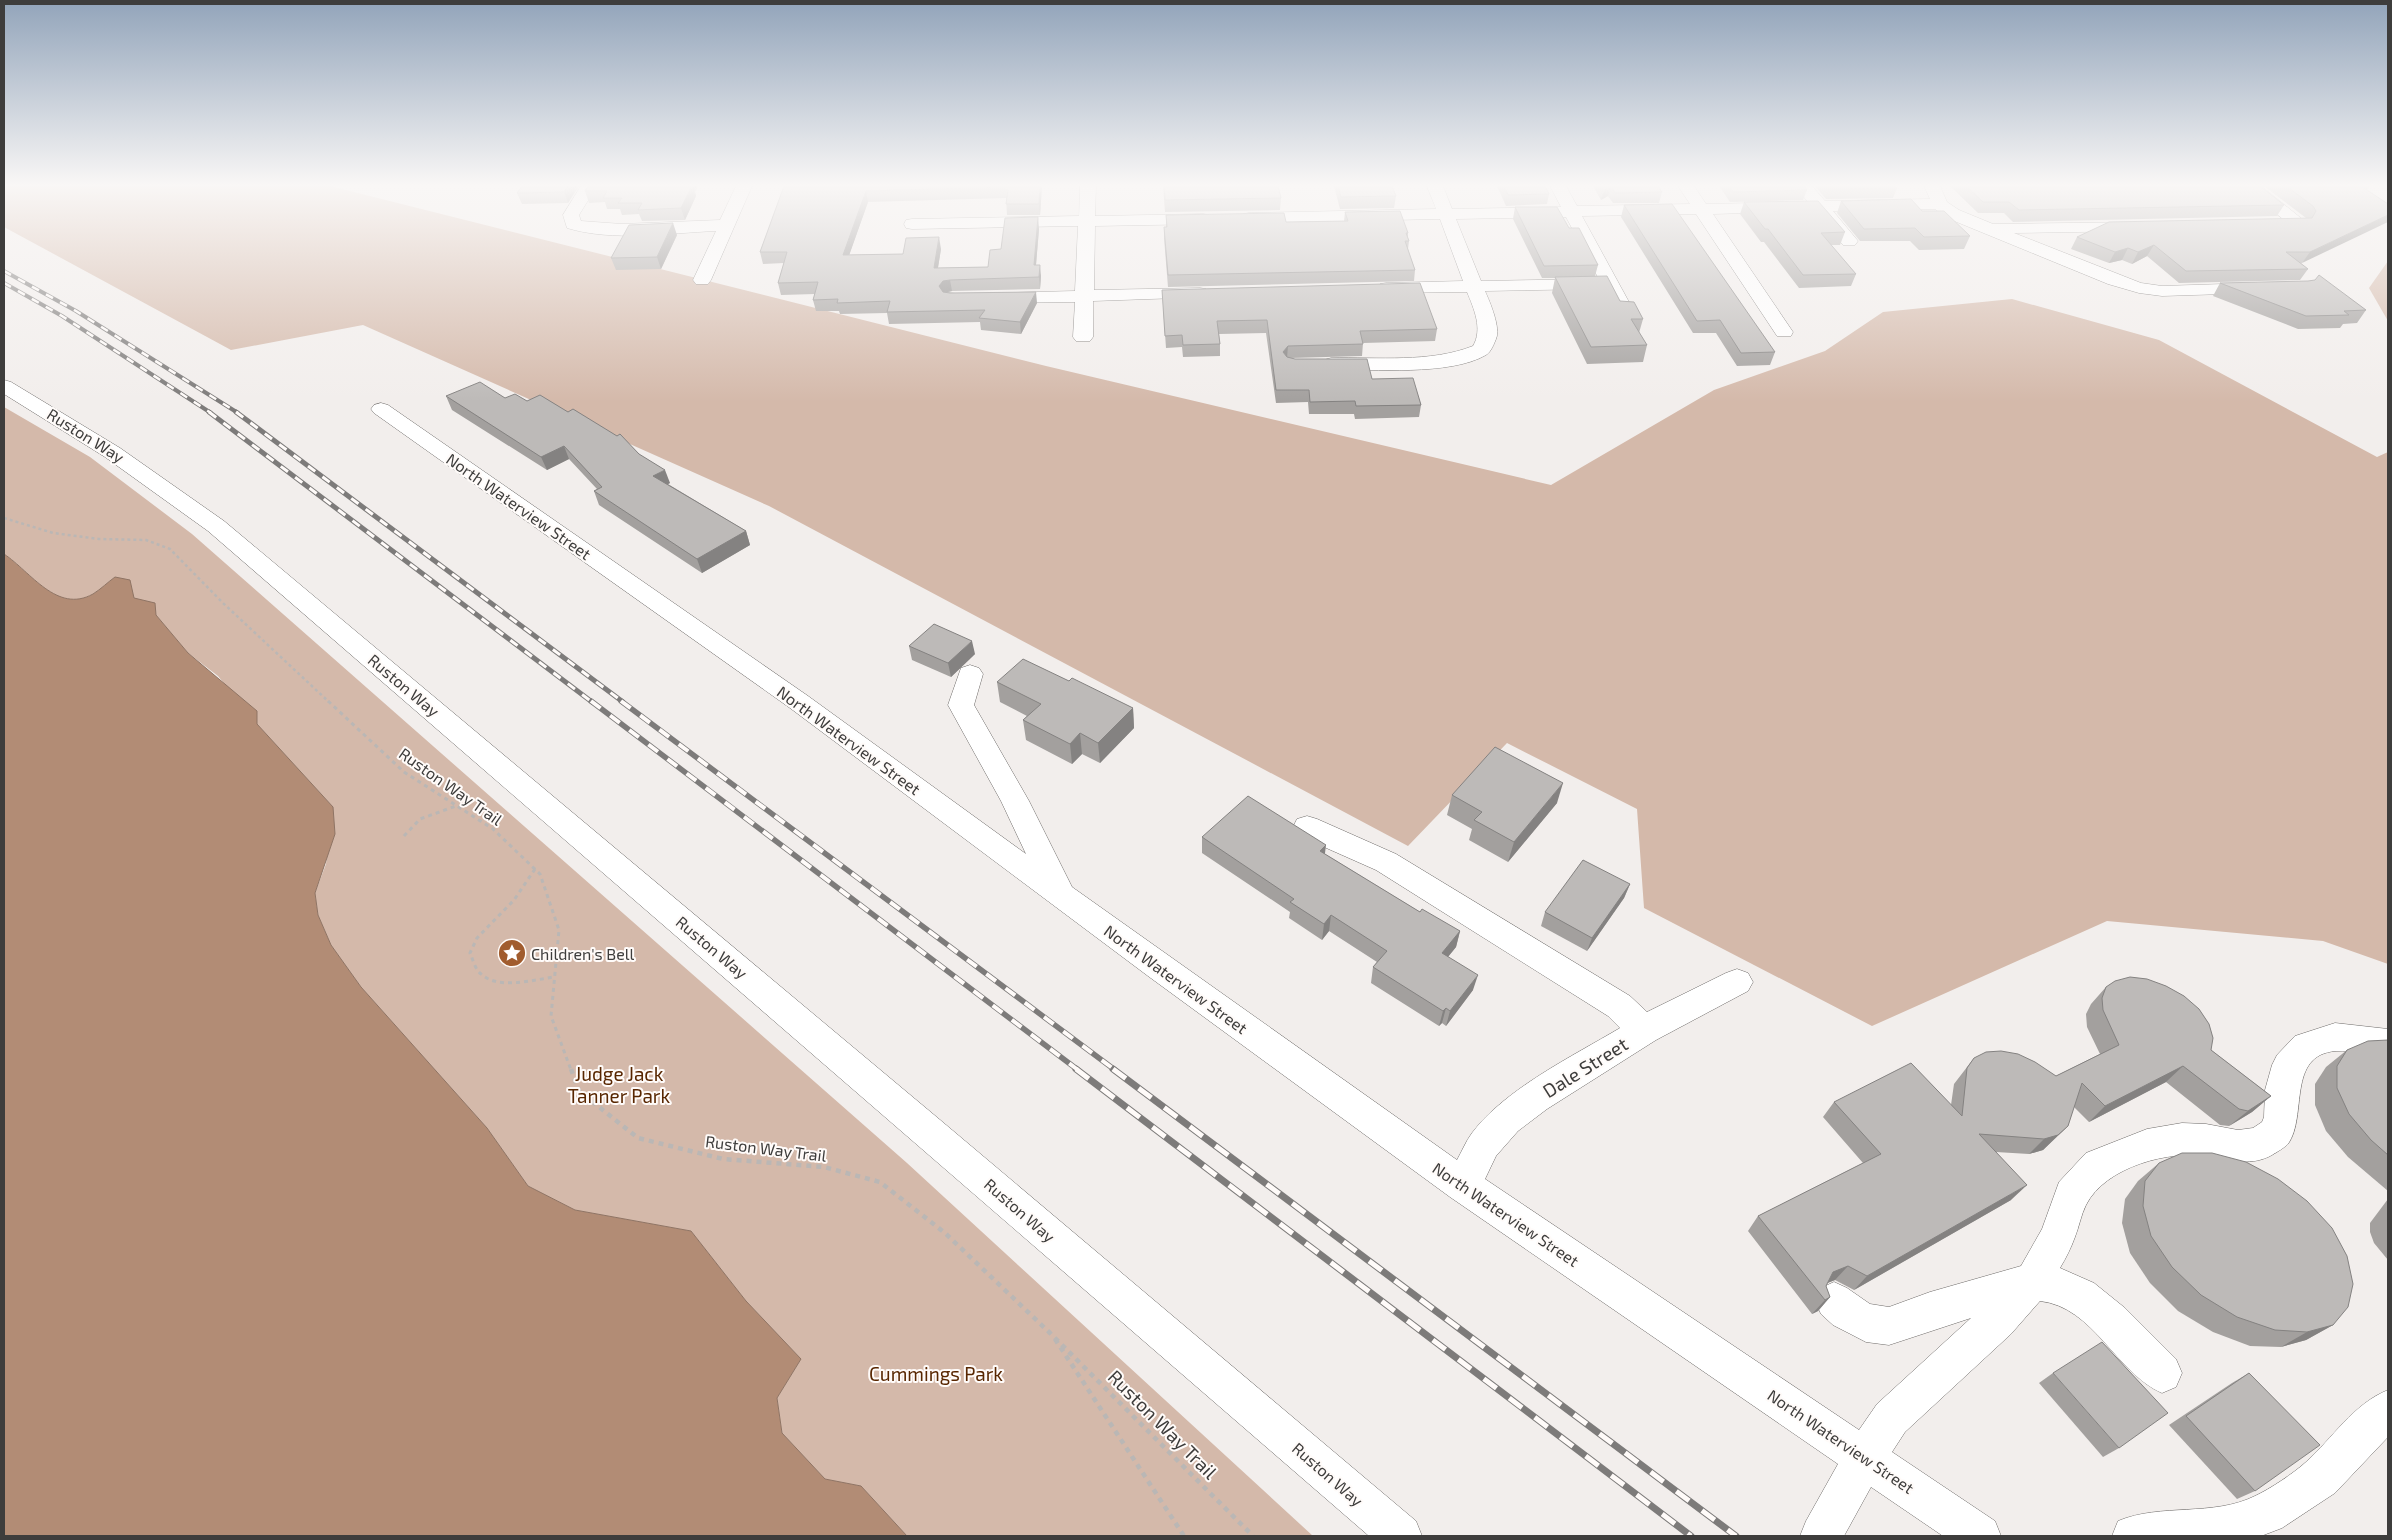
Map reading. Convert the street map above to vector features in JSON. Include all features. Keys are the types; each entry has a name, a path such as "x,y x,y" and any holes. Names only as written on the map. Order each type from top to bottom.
{"street":[{"path":"702,280 712,258"},
{"path":"1083,337 1086,258"},
{"path":"1313,364 1435,362 1458,359 1481,350 1488,337 1488,331 1484,311 1463,258"},
{"path":"1597,258 1625,313"},
{"path":"1735,258 1784,332"},
{"path":"2060,258 2114,280 2148,290 2270,288"},
{"path":"1366,289 1610,284"},
{"path":"980,298 1219,293"},
{"name":"Ruston Way","path":"4,386 100,443 160,483 216,526 1401,1536"},
{"name":"North Waterview Street","path":"381,409 799,702 1063,897 1463,1184 1980,1536"},
{"path":"970,674 961,705 1015,801 1063,897"},
{"path":"1307,827 1386,862 1619,1006 1644,1030"},
{"name":"Dale Street","path":"1463,1184 1484,1145 1506,1120 1535,1098 1644,1030 1737,982"},
{"path":"1821,1536 1865,1457 1891,1418 1997,1320 2033,1282 2057,1238 2072,1194 2098,1165 2147,1145 2182,1139 2206,1140 2238,1146 2259,1144 2275,1134 2281,1117 2282,1090 2289,1065 2306,1046 2335,1037 2388,1043"},
{"path":"1834,1301 1846,1312 1866,1323 1889,1326 1930,1311 2033,1282 2054,1284 2081,1296 2111,1322 2162,1373"},
{"path":"2133,1536 2230,1526 2267,1513 2320,1478 2388,1410"}],"path":[{"name":"Ruston Way Trail","path":"4,518 53,534 99,539 146,540 170,549 223,603 404,772 493,829 535,869 540,874 559,930 551,1016 578,1092 638,1138 723,1159 824,1167 880,1182 945,1233 1050,1333 1253,1536"},
{"path":"404,836 411,823 456,806"},
{"path":"535,869 514,900 477,938 470,953 482,975 491,980 508,981 554,977"},
{"name":"Ruston Way Trail","path":"1050,1333 1184,1536"}],"green space":[{"path":"61,258 616,258 1046,366 1551,485 1714,390 1825,351 1883,312 2012,299 2159,340 2377,457 2388,452 2388,964 2323,941 2107,921 1872,1026 1644,908 1637,809 1507,743 1408,846 769,506 363,325 231,350"},
{"path":"2388,261 2388,321 2369,288"},
{"name":"Judge Jack Tanner Park","path":"4,407 90,457 192,534 907,1163 1313,1536 907,1536 861,1486 825,1479 782,1433 777,1398 801,1359 746,1301 691,1231 575,1210 528,1186 487,1128 361,987 331,945 318,915 315,893 326,864 333,807 257,724 218,676 188,653 156,615 134,598 115,577 93,594 80,599 67,599 45,588 4,554"}],"shaded area":[{"path":"4,554 45,588 56,595 68,599 80,599 93,594 115,577 130,580 134,598 155,603 156,615 188,653 257,711 257,724 333,807 335,834 315,893 318,915 331,945 361,987 487,1128 528,1186 575,1210 691,1231 746,1301 801,1359 777,1398 782,1433 825,1479 861,1486 907,1536 4,1536"}],"building":[{"path":"785,258 936,258 934,268 988,267 989,258 1035,258 1034,265 1040,265 1039,277 950,280 943,281 939,286 943,292 950,293 1036,292 1020,322 979,318 985,310 887,312 890,301 837,303 838,299 813,300 818,282 778,283"},
{"path":"1167,258 1411,258 1415,270 1168,275"},
{"path":"1540,258 1594,258 1598,265 1544,266"},
{"path":"1657,258 1709,258 1775,352 1741,353 1720,320 1697,321"},
{"path":"1790,258 1842,258 1856,274 1803,275"},
{"path":"2170,258 2294,258 2308,269 2186,271"},
{"path":"2319,275 2366,310 2344,311 2349,315 2306,316 2220,283 2308,281 2315,280"},
{"path":"1607,276 1620,301 1634,302 1643,319 1631,319 1647,345 1591,347 1555,277"},
{"path":"1420,283 1437,329 1360,331 1363,344 1288,346 1283,352 1287,357 1295,359 1367,359 1372,379 1413,378 1421,405 1356,406 1355,401 1310,402 1309,390 1276,390 1267,320 1217,321 1220,344 1183,345 1182,335 1165,336 1162,290"},
{"path":"480,382 505,398 515,394 527,401 540,395 568,412 573,409 617,436 620,434 639,454 665,470 653,476 746,531 697,559 594,491 602,487 564,446 541,457 446,396"},
{"path":"934,624 972,641 948,663 909,646"},
{"path":"1023,659 1069,681 1072,678 1133,708 1098,743 1080,733 1070,744 1023,720 1041,704 997,682"},
{"path":"1495,747 1563,783 1514,842 1474,820 1482,812 1452,795"},
{"path":"1248,796 1326,845 1320,851 1420,912 1422,909 1460,931 1442,953 1478,975 1450,1011 1446,1008 1443,1011 1373,967 1387,951 1331,915 1324,924 1290,902 1294,899 1202,837"},
{"path":"1583,860 1630,884 1592,938 1545,912"},
{"path":"2130,977 2147,979 2166,986 2184,996 2199,1009 2209,1024 2213,1038 2211,1050 2271,1096 2248,1111 2239,1109 2183,1066 2105,1106 2082,1083 2068,1126 2058,1135 2044,1139 1979,1134 2027,1185 1867,1276 1848,1266 1833,1272 1826,1286 1830,1297 1825,1300 1758,1216 1881,1154 1834,1102 1911,1063 1962,1116 1967,1068 1974,1058 1986,1052 2001,1051 2018,1054 2035,1062 2056,1076 2119,1045 2103,1010 2102,998 2106,987 2115,981"},
{"path":"2388,1040 2388,1155 2371,1140 2349,1114 2337,1088 2337,1066 2347,1050 2368,1041"},
{"path":"2182,1153 2212,1153 2246,1162 2278,1179 2307,1201 2332,1228 2347,1256 2353,1284 2348,1307 2333,1325 2307,1332 2275,1330 2237,1317 2201,1295 2172,1267 2151,1236 2143,1206 2145,1181 2159,1163"},
{"path":"2102,1342 2168,1413 2119,1448 2053,1373"},
{"path":"2249,1373 2320,1445 2255,1491 2186,1416"}],"railway":[{"path":"4,271 76,311 238,413"},
{"path":"4,283 62,316 211,413"},
{"path":"209,412 592,702"},
{"path":"236,412 623,702"},
{"path":"591,701 1078,1070"},
{"path":"621,701 1115,1070"},
{"path":"1076,1069 1691,1536"},
{"path":"1113,1069 1736,1536"}],"place":[{"name":"Children's Bell","path":"512,953"}],"park label":[{"name":"Cummings Park","path":"936,1373"}]}
